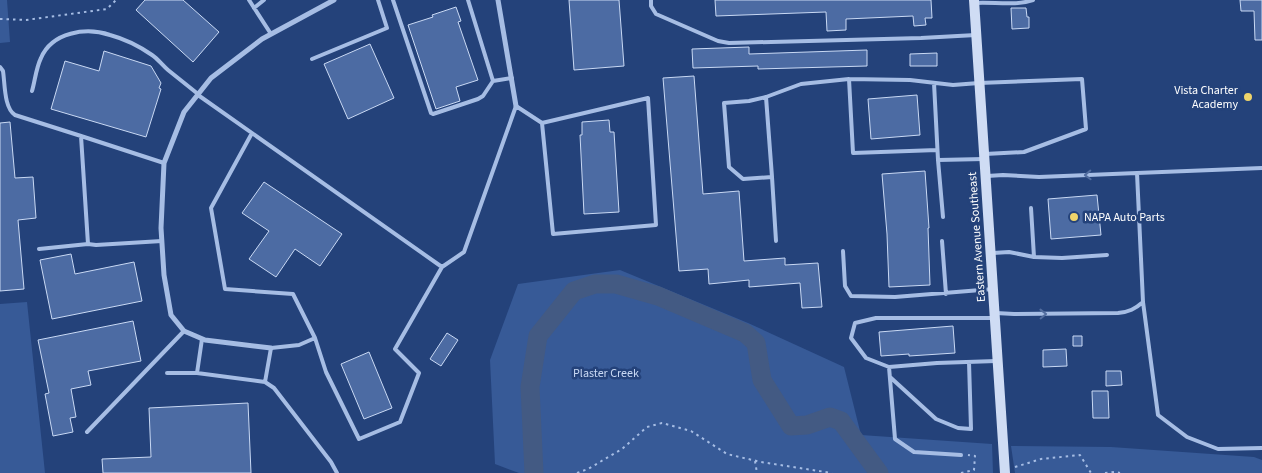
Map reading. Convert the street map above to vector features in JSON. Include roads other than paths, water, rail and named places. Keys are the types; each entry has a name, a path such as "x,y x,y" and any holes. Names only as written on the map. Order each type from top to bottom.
{"main road":[{"name":"Eastern Avenue Southeast","path":"974,2 1005,471"}],"street":[{"path":"270,348 202,339 184,331 171,315 164,275 161,228 164,163 184,112 212,78 262,39 334,0"},
{"path":"498,0 516,106"}],"lane":[{"path":"249,0 271,34"},
{"path":"254,8 264,0"},
{"path":"312,59 387,28 378,0"},
{"path":"393,0 431,113 433,114 478,99 483,96 493,81 512,78"},
{"path":"468,0 493,81"},
{"path":"651,0 651,6 656,14 718,41 911,39 976,35"},
{"path":"974,2 1014,3 1033,0"},
{"path":"32,91 41,58 48,47 59,37 72,32 91,32 109,34 133,44 154,56 166,69 198,94 442,267"},
{"path":"0,67 3,71 8,106 15,116 164,163"},
{"path":"849,79 853,153 937,150"},
{"path":"772,177 743,179 729,167 724,102 749,101 801,84 849,79 910,80 953,85 1082,79 1086,129 1024,152 938,160"},
{"path":"934,83 943,217"},
{"path":"766,97 776,241"},
{"path":"252,133 211,208 225,289 293,294 315,338 326,372 359,439 400,422 419,373 395,349 442,267 464,252 516,106 542,123 648,98 656,225 553,234 542,123"},
{"path":"81,136 88,244"},
{"path":"986,176 1039,177 1262,168"},
{"path":"1137,173 1143,302 1158,415 1187,437 1218,449 1262,448"},
{"path":"1031,208 1034,257"},
{"path":"39,249 88,244 162,241"},
{"path":"942,241 946,294"},
{"path":"843,251 845,286 851,296 895,297 993,289"},
{"path":"990,253 1009,252 1034,257 1062,258 1108,255"},
{"path":"998,360 889,367 866,358 851,338 854,323 876,318 1118,313 1134,309 1143,302"},
{"path":"87,432 184,331"},
{"path":"265,382 270,348 299,345 315,338"},
{"path":"197,373 202,339"},
{"path":"890,377 936,419 958,428 971,429 968,362"},
{"path":"889,367 895,439 914,452 961,455"},
{"path":"167,373 197,373 265,382 274,388 331,462 337,473"}],"waterway":[{"name":"Plaster Creek","path":"534,473 530,387 538,336 574,291 595,284 616,284 658,296 745,333 756,343 762,380 791,426 807,425 830,417 841,421 879,473"}],"place":[{"name":"Vista Charter Academy","path":"1248,97"},
{"name":"NAPA Auto Parts","path":"1074,217"}]}
